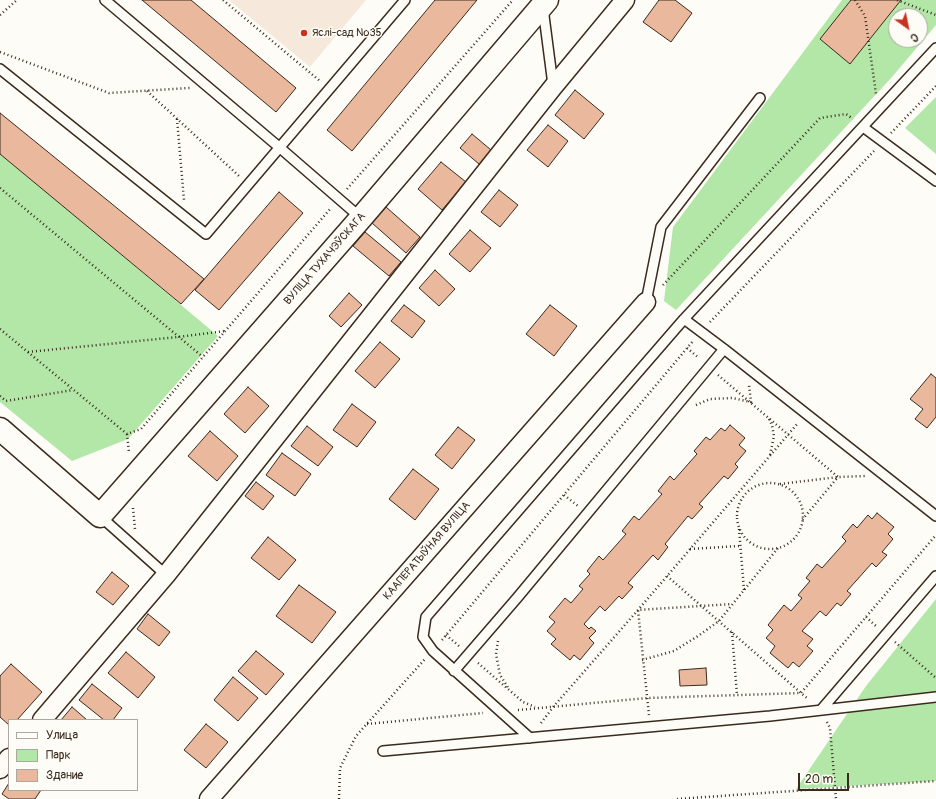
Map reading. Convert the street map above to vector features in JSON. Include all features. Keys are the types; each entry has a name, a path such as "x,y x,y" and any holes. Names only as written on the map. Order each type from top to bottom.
{"street":[{"path":"43,719 166,575 554,87 625,0"},
{"name":"ВУЛІЦА ТУХАЧЭЎСКАГА","path":"100,516 361,218 545,2"},
{"name":"КААПЕРАТЫЎНАЯ ВУЛІЦА","path":"209,799 646,302"},
{"path":"3,438 100,516"},
{"path":"0,769 8,759"}],"lane":[{"path":"105,0 280,147 361,218"},
{"path":"0,69 206,234 405,0"},
{"path":"545,2 554,87"},
{"path":"530,738 432,651 423,637 426,617 684,319 936,48"},
{"path":"646,302 661,227 760,98"},
{"path":"862,127 936,180"},
{"path":"684,319 936,516"},
{"path":"454,671 517,598 724,349"},
{"path":"100,516 166,575"},
{"path":"821,710 936,576"},
{"path":"384,751 650,727 936,697"}],"path":[{"path":"0,15 17,0"},
{"path":"223,0 329,89"},
{"path":"0,329 127,434 141,429 339,198 513,0"},
{"path":"855,0 865,16 878,109"},
{"path":"897,0 936,15"},
{"path":"0,52 108,93 208,87"},
{"path":"340,799 340,768 356,736 446,635 701,332 936,86"},
{"path":"147,91 248,185"},
{"path":"646,302 820,118 846,114 862,127"},
{"path":"177,118 186,218"},
{"path":"0,188 203,357"},
{"path":"28,352 226,331"},
{"path":"687,348 838,477"},
{"path":"0,396 6,401 74,390"},
{"path":"692,406 710,399 732,398 751,402"},
{"path":"530,738 554,706 806,413"},
{"path":"768,417 772,425 774,436 770,455"},
{"path":"780,484 838,477 885,476"},
{"path":"802,520 838,477"},
{"path":"739,529 744,537 751,543 769,549 779,548 795,538 800,530 803,512 801,502 796,494 789,488 771,482 761,483 752,487 745,493 737,510 744,590"},
{"path":"789,488 793,482"},
{"path":"741,490 745,493"},
{"path":"367,724 647,698 801,692 936,535"},
{"path":"690,549 740,546"},
{"path":"642,660 674,651 719,621 779,548"},
{"path":"667,576 821,710 830,728 836,799"},
{"path":"638,610 732,604"},
{"path":"638,610 650,727"},
{"path":"866,617 936,678"},
{"path":"732,632 737,695"},
{"path":"446,635 523,702 538,708"},
{"path":"677,799 936,782"}],"shaded area":[{"name":"Яслі-сад №35","path":"229,0 366,0 310,67"}],"green space":[{"path":"842,0 936,0 936,25 928,34 928,8 888,8 888,48 917,48 892,77 676,310 664,301 673,227"},
{"path":"936,97 936,154 905,128"},
{"path":"0,153 218,336 128,439 72,461 0,402"},
{"path":"936,599 936,781 796,789 866,686"}],"building":[{"path":"142,0 191,0 296,88 276,112"},
{"path":"435,0 477,0 352,151 327,130"},
{"path":"659,0 675,0 692,13 671,42 643,22"},
{"path":"851,0 901,0 895,8 888,8 888,16 850,64 820,39"},
{"path":"575,90 604,114 584,139 555,115"},
{"path":"0,113 204,279 181,304 0,154"},
{"path":"548,125 568,141 548,167 527,150"},
{"path":"472,134 497,155 485,169 460,148"},
{"path":"441,162 466,182 442,210 418,189"},
{"path":"499,190 518,205 500,227 481,212"},
{"path":"279,192 303,213 219,310 195,290"},
{"path":"386,207 420,237 406,253 372,223"},
{"path":"470,230 491,248 470,272 449,254"},
{"path":"365,232 401,262 389,276 353,246"},
{"path":"435,270 455,289 439,306 419,288"},
{"path":"349,293 362,305 341,327 329,316"},
{"path":"404,305 425,321 412,338 391,321"},
{"path":"550,305 577,326 554,356 526,334"},
{"path":"380,342 400,359 375,388 355,371"},
{"path":"931,374 936,378 936,417 927,428 915,419 923,409 910,399"},
{"path":"248,387 269,406 245,433 224,414"},
{"path":"352,404 376,422 357,447 333,430"},
{"path":"730,425 745,438 739,445 746,451 735,464 738,467 728,479 724,476 699,504 703,507 692,519 688,516 665,544 668,547 658,560 653,555 628,583 633,587 622,599 619,596 605,611 600,606 584,624 589,629 591,627 596,631 589,638 594,643 580,660 574,655 570,660 551,644 556,639 547,631 555,622 549,617 565,598 571,603 583,589 579,586 590,574 587,571 599,556 603,560 626,534 622,531 634,516 639,520 662,494 658,491 670,476 674,480 697,454 694,451 706,437 710,440 721,428 725,431"},
{"path":"307,426 333,447 318,466 291,446"},
{"path":"458,427 475,440 452,469 435,455"},
{"path":"210,431 238,456 217,481 188,456"},
{"path":"282,453 311,474 295,496 266,475"},
{"path":"413,469 439,489 415,520 389,499"},
{"path":"256,482 274,496 263,510 245,496"},
{"path":"877,513 894,527 888,534 893,539 882,552 887,555 876,567 872,563 847,591 851,594 841,606 837,603 826,616 820,611 802,631 813,639 807,646 813,651 799,667 793,662 788,668 770,653 775,646 766,638 773,630 768,625 784,605 791,611 802,598 798,595 810,581 806,578 817,564 822,568 846,541 842,537 853,524 857,528 868,515 872,519"},
{"path":"268,537 296,560 279,580 251,558"},
{"path":"112,572 129,586 113,605 96,592"},
{"path":"299,585 336,612 312,643 276,616"},
{"path":"148,614 170,632 159,646 137,629"},
{"path":"256,651 284,674 266,695 238,671"},
{"path":"126,652 155,677 138,698 108,673"},
{"path":"11,664 42,692 18,719 8,719 8,724 0,717 0,676"},
{"path":"706,668 707,685 680,686 679,670"},
{"path":"233,677 258,698 238,721 214,700"},
{"path":"92,684 122,708 114,719 103,719 79,700"},
{"path":"72,707 86,719 62,719"},
{"path":"206,724 228,742 206,768 184,750"},
{"path":"8,785 8,791 40,791 35,799 9,799 2,794"}],"place":[{"name":"Яслі-сад №35","path":"304,33"}]}
